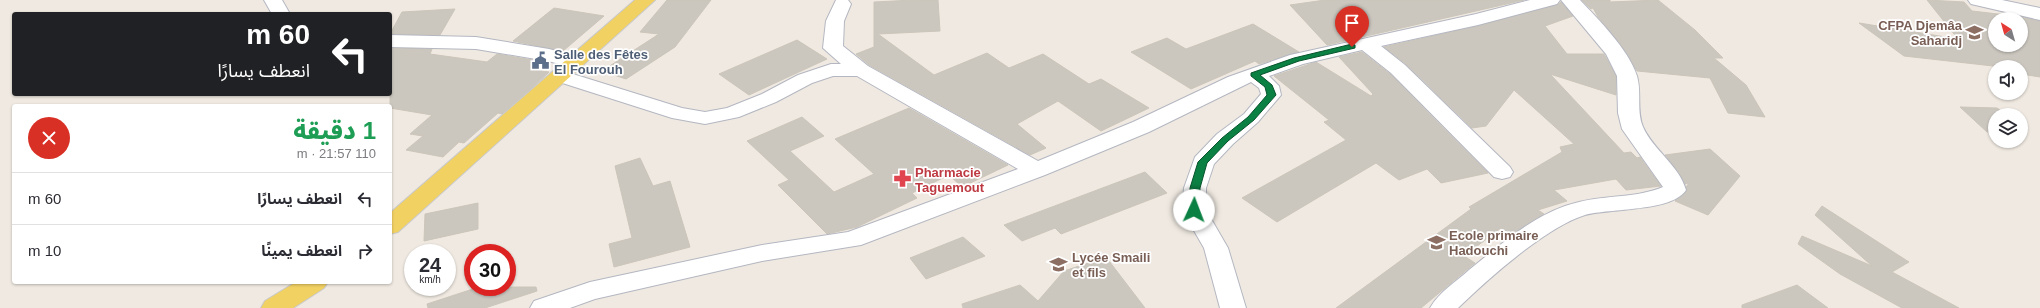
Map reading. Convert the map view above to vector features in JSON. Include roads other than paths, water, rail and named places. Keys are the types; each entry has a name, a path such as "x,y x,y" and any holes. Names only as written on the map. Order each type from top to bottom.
{"main road":[{"path":"392,224 646,0"},
{"path":"274,308 312,284"}],"street":[{"path":"273,0 280,12"},
{"path":"543,308 590,291 762,253 852,239 1037,170 1142,127 1235,81 1297,59 1478,19 1551,0"},
{"path":"1443,308 1454,296 1514,246 1547,224 1580,209 1662,197 1675,190 1673,183 1633,129 1628,113 1627,76 1615,53 1570,0"},
{"path":"1977,0 2040,14"},
{"path":"842,4 835,21 833,48 861,70 1037,170"},
{"path":"392,41 476,44 549,54 575,62"},
{"path":"1366,44 1398,69 1502,172"},
{"path":"560,76 679,114 705,118 732,113 769,98 805,79 831,70 861,70"},
{"path":"1233,308 1216,248 1194,210 1195,188 1203,162 1225,140 1251,118 1271,95 1269,86 1254,74"}],"place":[{"name":"CFPA Djemâa Saharidj","path":"1975,32"},
{"name":"Salle des Fêtes El Fourouh","path":"541,61"},
{"name":"Pharmacie Taguemout","path":"902,179"},
{"name":"Ecole primaire Hadouchi","path":"1436,242"},
{"name":"Lycée Smaili et fils","path":"1059,264"}]}
